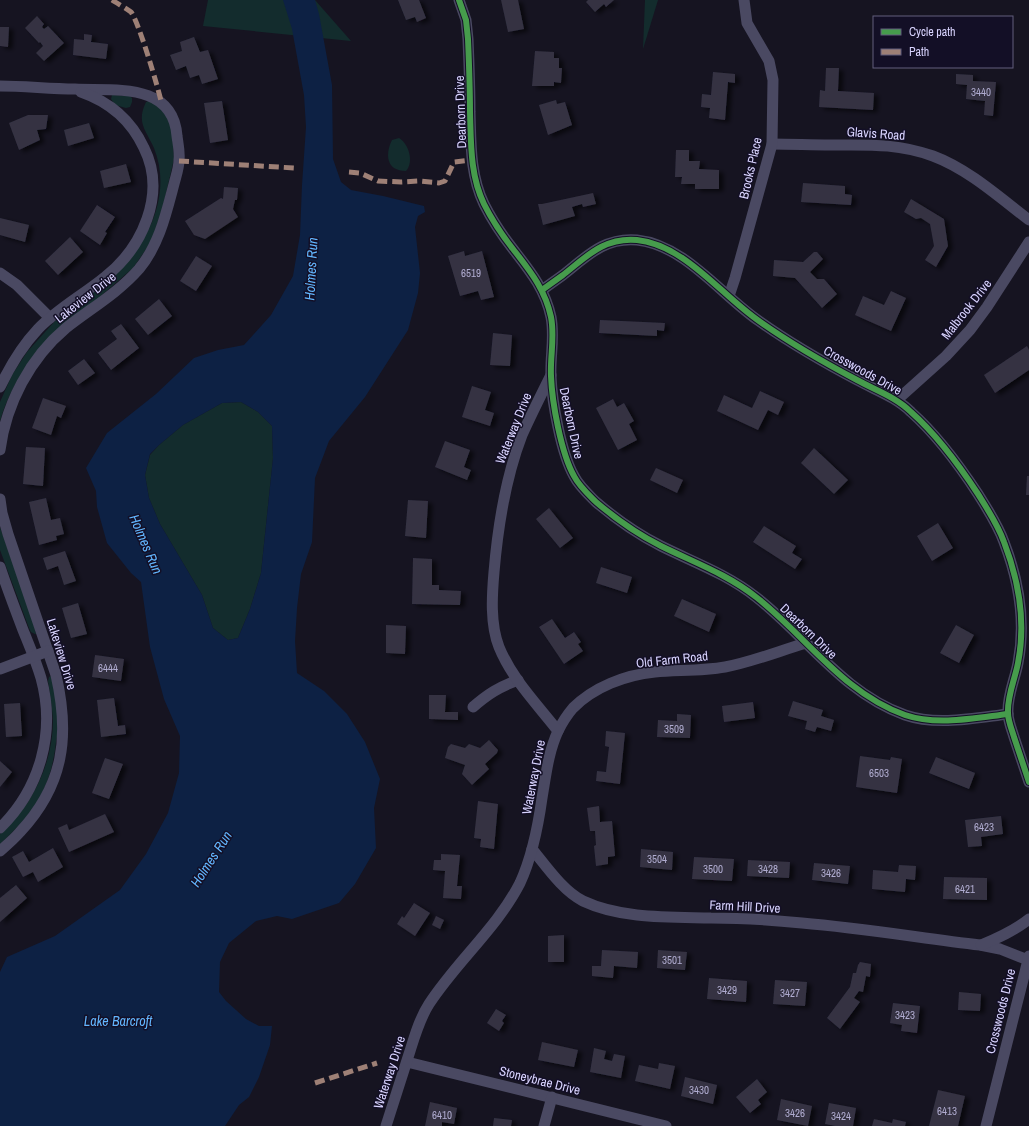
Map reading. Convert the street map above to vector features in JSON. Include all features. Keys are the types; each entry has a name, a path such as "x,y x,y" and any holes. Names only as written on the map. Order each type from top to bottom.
{"street":[{"name":"Dearborn Drive","path":"459,0 466,20 468,39 472,154 476,180 483,201 503,237 535,277 542,290 552,318 553,335 551,375 555,409 561,439 568,462 574,476 582,488 620,522 643,536 709,568 755,596 838,674 856,688 894,710 908,716 922,719 955,720 1008,714"},
{"name":"Brooks Place","path":"729,296 772,144 773,80 769,61 747,23 744,0"},
{"path":"0,86 74,90"},
{"name":"Lakeview Drive","path":"0,450 6,422 14,400 23,380 36,360 66,329 122,286 149,256 167,211 179,161 177,130 168,108 160,101 141,93 111,90 74,90"},
{"name":"Lakeview Drive","path":"0,388 20,351 38,329 50,318 106,277 121,263 133,248 149,216 153,184 151,167 139,137 117,111 104,102 74,90"},
{"name":"Glavis Road","path":"772,144 881,144 913,149 934,156 952,165 979,182 1029,220"},
{"name":"Crosswoods Drive","path":"542,290 594,250 606,244 621,239 644,241 655,244 686,261 753,317 828,364 897,400 920,420 948,453 992,517 1005,544 1014,572 1025,637 1010,697 1008,714 1029,782"},
{"name":"Malbrook Drive","path":"897,400 946,356 970,330 988,307 1029,242"},
{"path":"0,273 18,285 50,318"},
{"name":"Waterway Drive","path":"386,1126 416,1034 429,1005 443,984 482,938 504,909 519,884 526,868 532,849 540,812 547,761 558,731 518,680 505,660 495,632 493,586 497,537 505,494 513,463 522,435 551,375"},
{"name":"Lakeview Drive","path":"0,499 8,534 56,675 62,699 63,725 59,762 53,781 44,800 20,833 0,851"},
{"name":"Lakeview Drive","path":"0,567 41,678 46,704 47,726 45,747 33,784 22,802 0,828"},
{"name":"Old Farm Road","path":"558,731 573,709 584,699 597,690 614,682 632,676 654,672 722,668 745,663 806,643"},
{"path":"0,669 48,651"},
{"path":"473,708 487,695 500,687 518,680"},
{"name":"Farm Hill Drive","path":"532,849 566,889 581,900 615,912 666,917 802,923 980,945"},
{"path":"980,945 1000,938 1020,927 1029,919"},
{"name":"Crosswoods Drive","path":"980,945 1000,949 1028,958 986,1126"},
{"name":"Stoneybrae Drive","path":"407,1062 666,1126"},
{"path":"544,1126 552,1097"}],"green space":[{"path":"208,0 315,0 351,41 203,26"},
{"path":"645,0 658,0 643,49"},
{"path":"112,95 130,96 132,98 132,102 130,107 126,108 115,105 111,99"},
{"path":"154,101 172,123 174,159 163,206 151,242 133,268 37,351 15,384 6,402 0,421 0,402 12,375 27,352 55,321 133,255 148,231 154,218 160,190 158,162 154,148 145,131 142,121 143,109 146,102"},
{"path":"399,138 405,144 409,153 410,163 406,171 394,168 389,161 388,151 392,140"},
{"path":"241,402 258,412 272,426 273,458 261,573 250,609 238,638 228,640 213,628 202,595 160,524 149,498 145,475 150,455 159,445 183,425 222,403"},
{"path":"0,527 33,621 36,634 31,632 29,628 0,550"},
{"path":"51,676 57,702 59,727 50,773 39,799 12,833 0,844 0,834 22,811 31,797 45,768 52,736 52,705 48,681 49,677"}],"water":[{"name":"Lake Barcroft","path":"283,0 315,0 332,85 333,159 341,182 351,190 424,206 425,212 418,216 415,227 420,273 418,293 408,330 365,397 329,441 315,478 312,542 301,574 297,608 295,641 297,673 324,691 347,714 365,742 380,779 374,808 376,848 355,884 339,903 292,919 277,916 256,921 229,943 220,962 219,992 226,1001 246,1019 259,1026 272,1026 270,1045 259,1077 249,1097 239,1105 225,1126 0,1126 0,972 7,957 55,936 120,890 146,854 168,813 179,773 180,736 164,699 150,647 141,582 131,573 107,543 97,507 96,491 86,468 107,433 156,394 194,358 218,350 244,345 271,315 293,276 300,235 306,127 304,95 292,29","holes":["241,402 258,412 272,426 273,458 261,573 250,609 238,638 228,640 213,628 202,595 160,524 149,498 145,475 150,454 159,445 183,425 222,403"]}],"building":[{"path":"398,0 419,0 426,18 417,22 415,17 406,20"},
{"path":"501,0 518,0 524,29 508,32"},
{"path":"588,0 614,0 606,7 604,4 595,12 586,2"},
{"path":"37,16 44,24 42,27 44,29 48,26 64,43 44,61 36,53 43,46 25,28"},
{"path":"0,27 9,27 8,47 0,46"},
{"path":"84,34 92,35 91,42 108,44 106,59 73,55 74,39 84,40"},
{"path":"194,37 200,52 208,50 218,79 202,84 199,75 190,78 186,66 176,70 170,55 182,51 180,42"},
{"path":"535,51 554,52 554,58 559,58 559,68 562,68 561,83 554,82 554,86 532,86"},
{"path":"826,68 839,68 838,91 874,93 873,110 819,107 820,90 825,91"},
{"path":"713,72 735,74 735,83 728,82 725,120 709,118 710,108 701,107 702,94 711,95"},
{"path":"956,74 973,75 973,81 996,82 993,116 984,115 985,101 966,99 967,85 956,84"},
{"path":"556,100 557,104 565,102 572,125 548,135 539,105"},
{"path":"222,101 228,140 210,143 204,103"},
{"path":"28,115 48,115 46,129 37,130 40,140 19,150 9,123"},
{"path":"89,123 94,138 68,146 64,130"},
{"path":"676,150 689,150 689,161 700,161 699,169 719,170 719,189 695,189 695,184 681,184 682,177 675,177"},
{"path":"126,164 131,182 104,188 100,171"},
{"path":"803,183 845,186 845,194 852,195 851,205 801,202"},
{"path":"224,187 238,188 237,200 235,200 233,209 238,217 205,239 194,235 185,221 221,198 223,199"},
{"path":"593,193 596,204 583,207 582,204 572,207 575,216 543,225 538,204"},
{"path":"911,199 944,219 948,246 936,267 925,260 934,246 930,224 921,218 916,219 904,212"},
{"path":"97,205 115,217 105,232 107,233 100,245 80,231"},
{"path":"0,218 29,225 25,242 0,235"},
{"path":"70,237 83,252 58,275 45,261"},
{"path":"464,251 465,256 482,251 494,297 481,300 478,291 460,296 448,256"},
{"path":"814,252 817,252 823,259 810,272 817,279 824,279 837,294 822,308 795,278 773,276 774,260 803,262"},
{"path":"196,256 212,266 196,291 180,281"},
{"path":"891,291 906,298 891,331 855,315 863,296 884,305"},
{"path":"159,299 172,316 148,335 135,319"},
{"path":"600,320 665,323 664,331 657,330 657,336 599,333"},
{"path":"121,324 139,348 111,370 98,353 117,339 111,331"},
{"path":"493,333 512,335 510,366 490,365"},
{"path":"1027,346 1029,350 1029,370 995,393 984,375"},
{"path":"84,359 95,373 78,385 68,371"},
{"path":"472,386 491,392 485,410 494,413 490,426 462,417"},
{"path":"760,391 784,402 778,415 768,410 758,430 717,411 724,395 752,408"},
{"path":"43,398 66,406 61,418 57,416 51,435 32,428"},
{"path":"613,399 617,407 624,403 634,421 629,424 637,440 618,450 596,408"},
{"path":"445,441 470,450 464,467 471,470 467,480 435,467"},
{"path":"26,447 45,448 43,486 23,484"},
{"path":"814,448 848,480 834,494 801,463"},
{"path":"656,468 683,480 677,493 650,480"},
{"path":"1027,476 1029,476 1029,495 1026,495"},
{"path":"46,498 51,520 60,518 64,534 56,536 57,540 39,545 29,502"},
{"path":"408,500 428,501 426,538 405,536"},
{"path":"549,508 573,538 560,548 536,519"},
{"path":"938,523 953,548 932,561 917,536"},
{"path":"764,526 796,546 792,553 802,559 795,569 753,542"},
{"path":"65,551 76,581 64,585 58,566 47,570 43,558"},
{"path":"413,558 432,559 432,585 439,585 439,590 461,591 460,605 412,604"},
{"path":"601,567 632,577 627,593 596,583"},
{"path":"682,599 716,614 709,632 674,616"},
{"path":"78,603 87,634 71,638 62,608"},
{"path":"552,619 565,638 574,632 581,642 578,644 583,651 564,664 539,627"},
{"path":"386,625 406,626 405,654 386,653"},
{"path":"956,625 974,635 959,663 940,653"},
{"path":"95,655 124,659 121,681 92,677"},
{"path":"429,695 446,695 445,712 458,712 458,720 429,719"},
{"path":"114,698 118,726 125,725 126,734 101,737 97,700"},
{"path":"793,701 823,710 821,716 834,720 831,731 817,727 815,732 805,729 807,721 788,716"},
{"path":"753,702 755,718 724,722 722,706"},
{"path":"20,703 22,736 6,737 4,704"},
{"path":"677,714 691,715 690,738 657,737 658,720 677,721"},
{"path":"606,731 625,733 620,784 596,781 597,771 606,772 609,747 605,746"},
{"path":"489,740 498,750 497,753 485,764 489,769 472,785 462,774 465,765 445,758 448,747 451,744 465,748 469,744 480,748"},
{"path":"860,756 890,760 891,757 902,759 897,793 856,787"},
{"path":"936,757 975,773 969,789 929,773"},
{"path":"105,758 123,764 109,799 92,793"},
{"path":"0,761 12,772 0,787"},
{"path":"478,801 498,804 494,849 480,847 481,839 474,838"},
{"path":"599,806 600,822 612,821 615,856 608,857 608,864 596,866 594,846 596,845 595,831 590,831 587,808"},
{"path":"105,814 114,832 69,852 58,828 67,824 69,830"},
{"path":"1001,816 1003,834 981,837 982,846 968,847 965,820"},
{"path":"53,848 63,867 38,882 33,872 23,877 12,857 23,851 29,862"},
{"path":"641,849 673,852 672,870 640,867"},
{"path":"441,854 460,855 457,886 462,886 461,899 443,898 445,871 433,870 434,860 441,860"},
{"path":"694,857 734,859 732,881 692,879"},
{"path":"748,860 790,862 789,878 747,876"},
{"path":"814,863 850,866 848,884 812,880"},
{"path":"899,865 916,866 915,880 906,879 905,892 872,889 873,870 898,872"},
{"path":"944,877 987,878 987,900 943,899"},
{"path":"16,885 27,898 0,922 0,898"},
{"path":"414,903 430,913 415,936 397,924 402,916 404,918"},
{"path":"436,916 444,920 440,929 432,925"},
{"path":"564,935 564,962 548,962 548,936"},
{"path":"602,950 638,952 637,968 614,966 613,978 592,976 592,966 601,966"},
{"path":"658,950 687,952 685,970 657,968"},
{"path":"860,962 871,964 870,977 866,976 863,992 859,991 854,998 860,1002 840,1029 827,1018 850,987 853,973 856,973"},
{"path":"709,978 747,981 746,1002 707,999"},
{"path":"775,980 807,982 805,1006 773,1004"},
{"path":"959,992 981,994 980,1011 958,1010"},
{"path":"893,1003 920,1006 917,1033 901,1031 902,1025 890,1023"},
{"path":"496,1009 506,1015 502,1021 504,1023 499,1031 487,1023"},
{"path":"542,1042 578,1050 574,1067 538,1060"},
{"path":"594,1048 606,1051 604,1059 612,1061 614,1054 625,1056 621,1078 590,1072"},
{"path":"659,1063 675,1066 670,1089 635,1081 639,1065 658,1069"},
{"path":"685,1077 717,1085 713,1104 681,1096"},
{"path":"757,1079 767,1092 758,1100 761,1104 750,1113 736,1097"},
{"path":"938,1090 965,1096 958,1126 929,1126"},
{"path":"781,1099 812,1106 808,1126 777,1120"},
{"path":"430,1102 457,1108 454,1124 442,1122 442,1126 425,1126"},
{"path":"829,1103 856,1108 853,1126 835,1126 825,1124"},
{"path":"494,1118 512,1120 511,1126 493,1126"},
{"path":"874,1119 892,1123 893,1119 906,1122 905,1126 872,1126"}],"marked path":[{"path":"112,0 131,12 134,18 148,54 161,101"},
{"path":"349,172 360,173 378,181 419,181 439,183 445,181 454,162 472,160"},
{"path":"179,161 294,168"},
{"path":"315,1083 377,1063"}],"cycle path":[{"path":"459,0 466,20 468,39 471,147 476,182 479,193 490,216 536,281 545,298 552,324 551,376 555,413 565,454 569,466 578,483 596,502 635,531 661,546 722,575 756,597 844,678 863,693 883,705 905,715 943,721 1008,714"},
{"path":"542,290 588,255 605,245 625,240 637,240 654,244 671,251 687,261 759,321 795,345 899,402 930,430 978,494 999,530 1014,572 1020,602 1021,632 1018,663 1009,700 1008,716 1029,782"}],"water label":[{"name":"Holmes Run","path":"311,269"},
{"name":"Holmes Run","path":"146,544"},
{"name":"Holmes Run","path":"211,859"}]}
